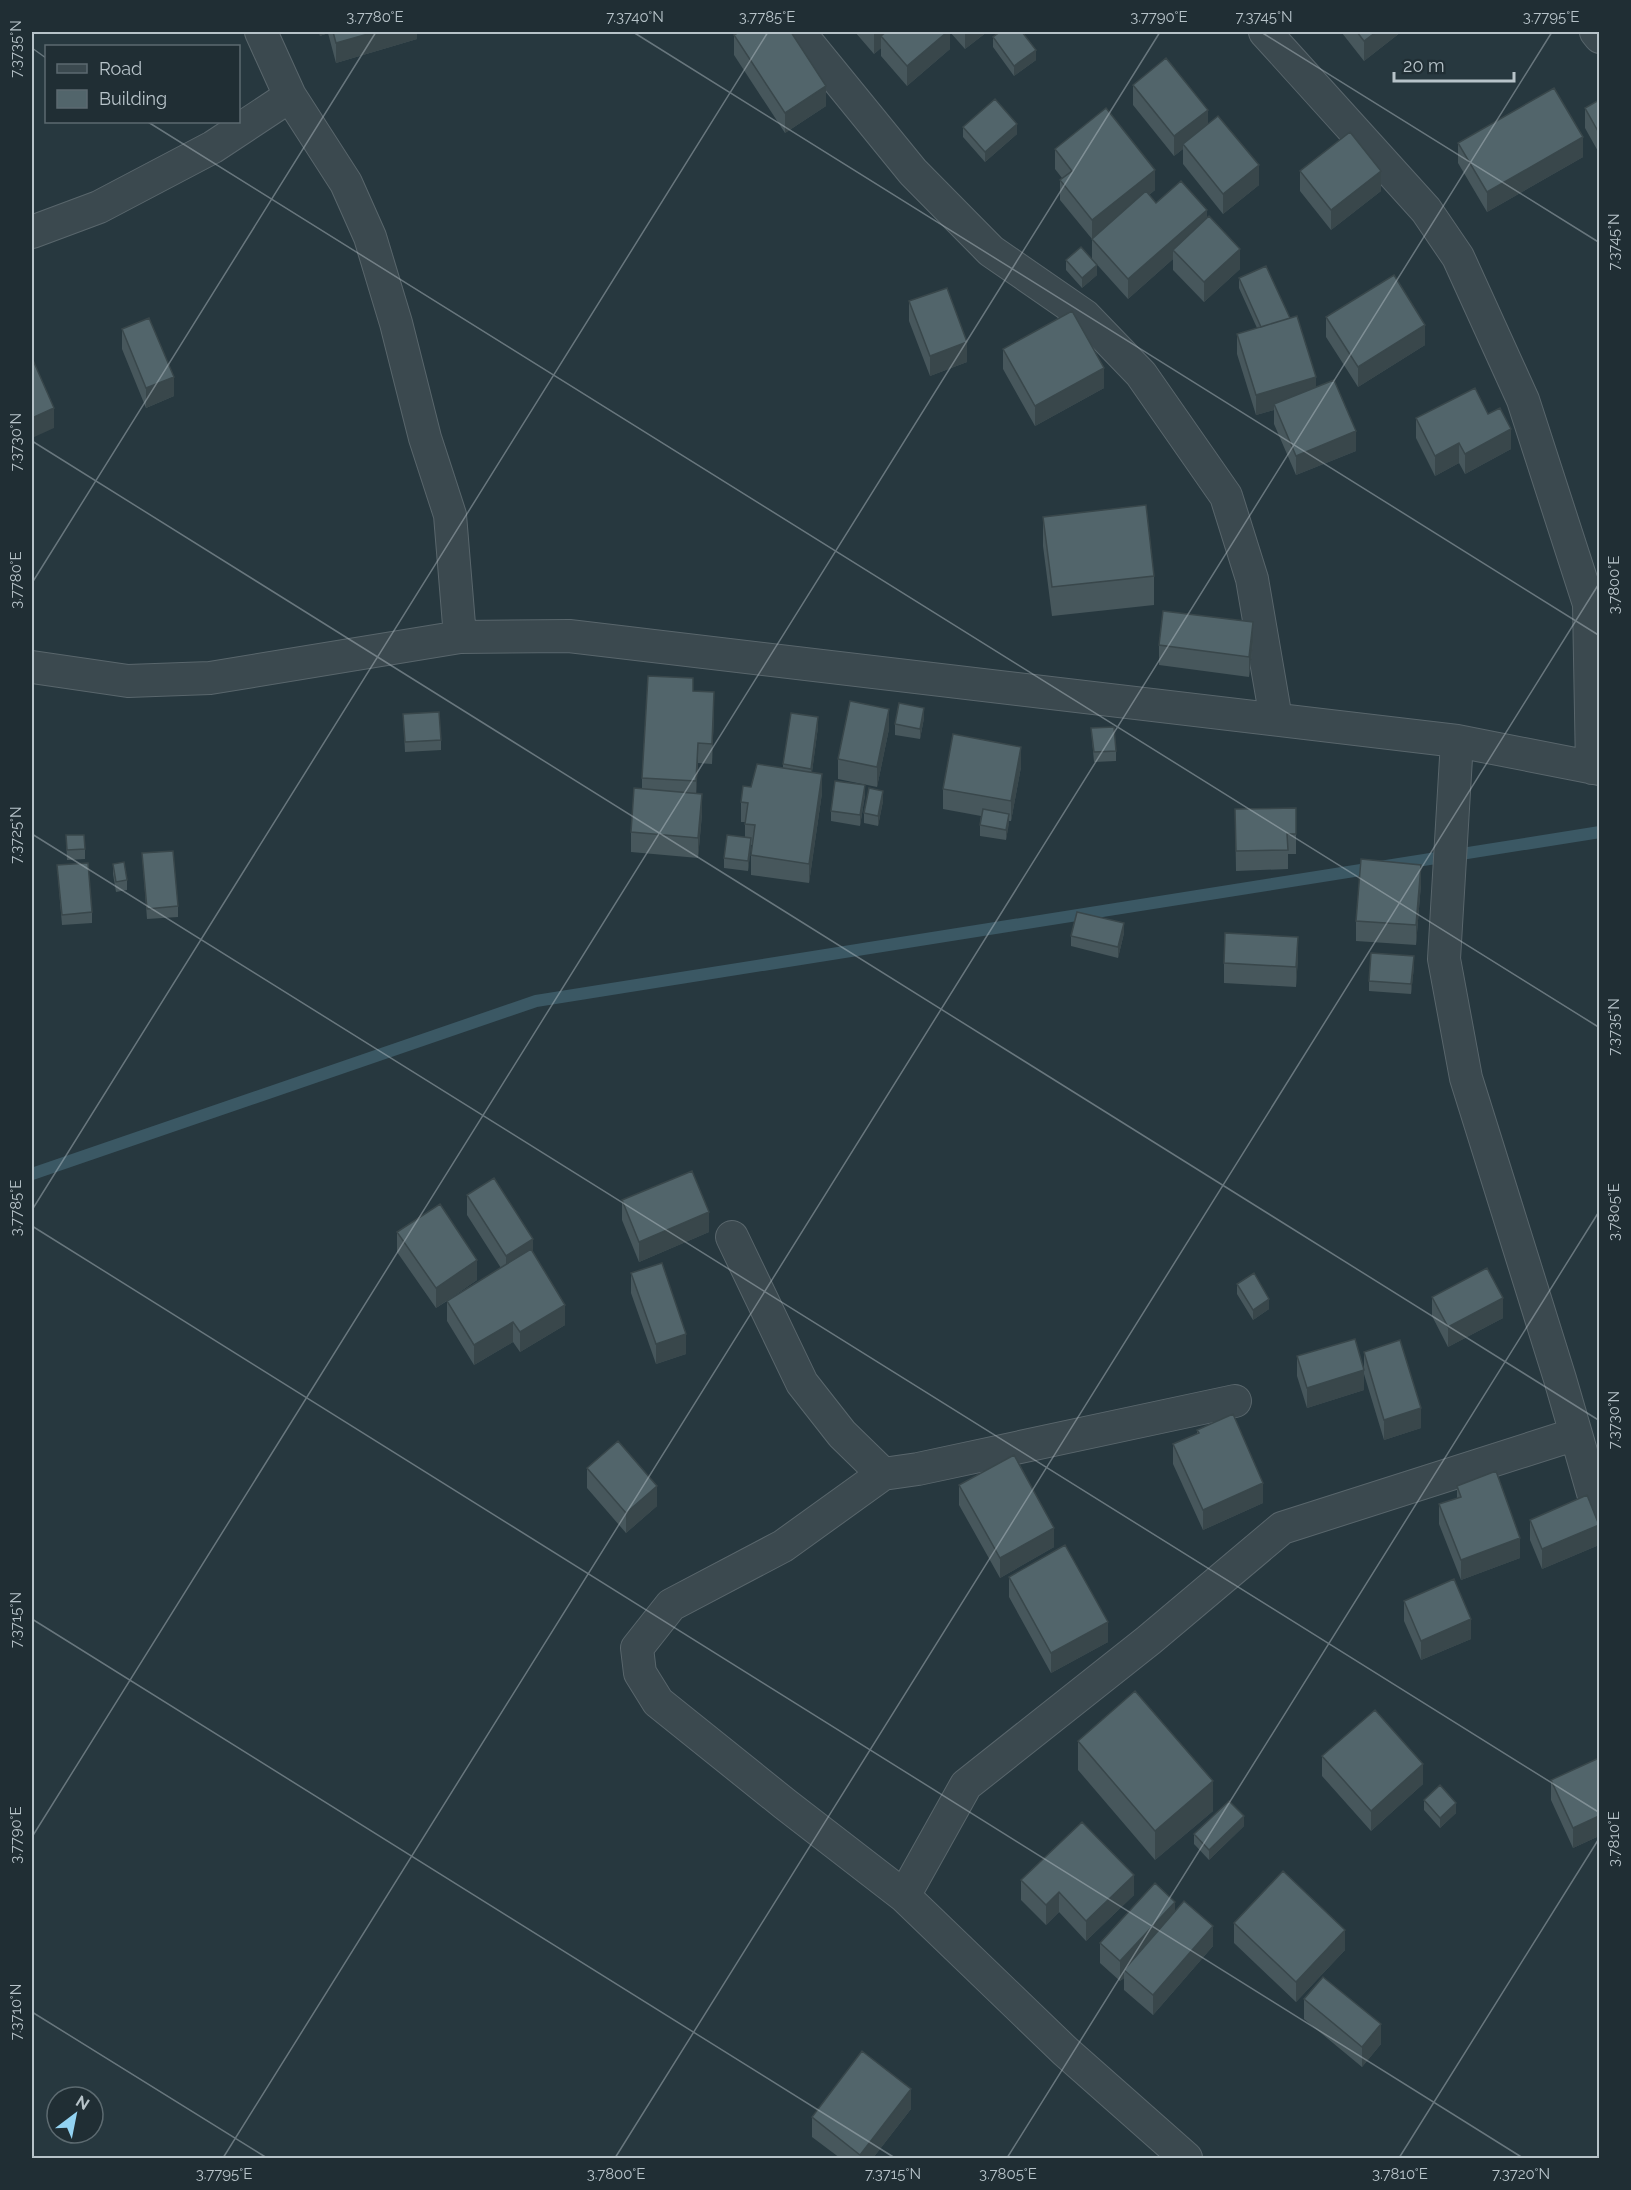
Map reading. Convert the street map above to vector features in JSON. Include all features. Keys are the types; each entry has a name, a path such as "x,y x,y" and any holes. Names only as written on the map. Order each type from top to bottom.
{"street":[{"path":"261,32 290,96 346,183 370,237 396,323 425,438 450,515 460,637"},
{"path":"799,32 914,172 991,250 1085,316 1141,374 1213,477 1226,496 1252,579 1276,718"},
{"path":"32,667 128,681 210,678 460,637 569,636 1456,741 1596,769 1589,604 1523,400 1458,257 1426,210 1265,32"},
{"path":"1596,32 1599,37"},
{"path":"32,232 99,207 203,153 290,96"},
{"path":"1456,741 1444,959 1466,1078 1576,1434 1599,1516"},
{"path":"732,1237 802,1383 843,1434 883,1474"},
{"path":"1186,2158 1065,2051 904,1896 658,1702 640,1673 637,1648 671,1605 783,1546 883,1474 918,1469 1235,1401"},
{"path":"904,1896 966,1785 1149,1640 1282,1528 1576,1434"}],"building":[{"path":"333,32 375,32 336,43"},
{"path":"739,32 791,32 826,86 785,113 734,35"},
{"path":"886,32 947,32 907,66 881,36"},
{"path":"1000,32 1022,32 1036,50 1014,66 993,37"},
{"path":"1357,32 1376,32 1364,41"},
{"path":"1166,58 1208,110 1174,136 1133,85"},
{"path":"1554,88 1583,137 1487,192 1458,143"},
{"path":"995,99 1017,124 985,152 963,127"},
{"path":"1599,100 1599,133 1585,108"},
{"path":"1106,108 1155,170 1092,220 1060,180 1072,171 1055,149"},
{"path":"1218,116 1259,165 1223,194 1183,144"},
{"path":"1350,132 1381,171 1331,210 1300,171"},
{"path":"1181,181 1207,210 1128,279 1092,239 1146,191 1156,203"},
{"path":"1209,216 1240,249 1204,282 1173,250"},
{"path":"1081,247 1097,265 1082,278 1066,260"},
{"path":"1266,266 1290,318 1261,327 1239,278"},
{"path":"1394,275 1425,325 1358,367 1326,317"},
{"path":"947,288 967,342 930,356 909,301"},
{"path":"1072,311 1104,368 1035,406 1003,349"},
{"path":"1297,316 1316,377 1256,395 1237,334"},
{"path":"149,318 174,377 146,388 122,329"},
{"path":"32,358 54,408 32,418"},
{"path":"1334,380 1356,431 1296,456 1274,404"},
{"path":"1475,388 1488,414 1500,408 1511,429 1465,454 1459,443 1435,456 1416,418"},
{"path":"1146,505 1154,576 1052,587 1043,517"},
{"path":"1163,611 1253,622 1249,657 1159,645"},
{"path":"648,676 693,678 693,691 714,692 712,744 698,743 696,781 642,778"},
{"path":"850,701 889,709 877,767 838,759"},
{"path":"899,703 924,708 920,729 895,724"},
{"path":"439,712 441,740 405,742 403,714"},
{"path":"791,713 818,717 811,769 783,764"},
{"path":"1114,727 1116,751 1094,752 1091,728"},
{"path":"953,734 1021,747 1011,801 943,789"},
{"path":"757,764 822,774 809,864 751,855 755,825 745,824 748,803 741,802 743,786 751,787"},
{"path":"835,781 865,785 860,815 831,811"},
{"path":"634,788 702,794 698,838 631,832"},
{"path":"869,788 883,791 878,816 864,813"},
{"path":"1296,808 1296,834 1287,834 1288,850 1236,851 1235,809"},
{"path":"983,809 1009,814 1006,830 980,825"},
{"path":"66,835 84,835 85,849 67,850"},
{"path":"727,835 751,838 748,861 724,858"},
{"path":"173,851 178,906 147,909 142,853"},
{"path":"1361,859 1421,865 1416,925 1356,921"},
{"path":"124,862 127,880 116,882 113,864"},
{"path":"88,863 92,912 62,915 57,865"},
{"path":"1077,912 1124,923 1118,947 1071,936"},
{"path":"1225,933 1298,937 1296,967 1224,963"},
{"path":"1371,953 1414,956 1411,984 1369,981"},
{"path":"692,1171 709,1212 639,1242 622,1200"},
{"path":"494,1178 533,1239 506,1256 467,1195"},
{"path":"440,1204 477,1260 436,1288 397,1232"},
{"path":"531,1249 565,1305 520,1332 513,1322 474,1345 447,1301"},
{"path":"662,1263 686,1334 656,1344 631,1273"},
{"path":"1487,1268 1503,1298 1448,1327 1432,1297"},
{"path":"1254,1273 1269,1299 1253,1310 1237,1284"},
{"path":"1355,1339 1364,1370 1307,1388 1297,1356"},
{"path":"1400,1340 1421,1408 1384,1420 1364,1352"},
{"path":"1233,1414 1263,1483 1203,1510 1173,1444"},
{"path":"618,1441 657,1486 626,1513 587,1468"},
{"path":"1014,1455 1054,1528 1000,1558 959,1485"},
{"path":"1496,1471 1520,1538 1461,1560 1439,1504 1461,1497 1457,1486"},
{"path":"1587,1495 1599,1525 1542,1549 1530,1520"},
{"path":"1065,1545 1108,1622 1051,1653 1009,1577"},
{"path":"1454,1579 1471,1619 1421,1641 1404,1601"},
{"path":"1135,1691 1213,1781 1155,1831 1078,1741"},
{"path":"1375,1710 1423,1764 1371,1811 1322,1756"},
{"path":"1599,1758 1599,1816 1573,1828 1551,1780"},
{"path":"1440,1785 1456,1803 1440,1818 1424,1800"},
{"path":"1229,1801 1244,1816 1209,1850 1194,1834"},
{"path":"1082,1822 1134,1875 1086,1921 1059,1892 1046,1905 1021,1880"},
{"path":"1283,1871 1345,1930 1296,1982 1234,1923"},
{"path":"1155,1883 1175,1902 1120,1961 1100,1943"},
{"path":"1184,1901 1213,1926 1153,1995 1124,1970"},
{"path":"1323,1977 1381,2024 1362,2047 1304,1999"},
{"path":"862,2051 911,2089 860,2155 812,2117"}],"waterway":[{"path":"32,1174 536,1001 1600,832"}]}
